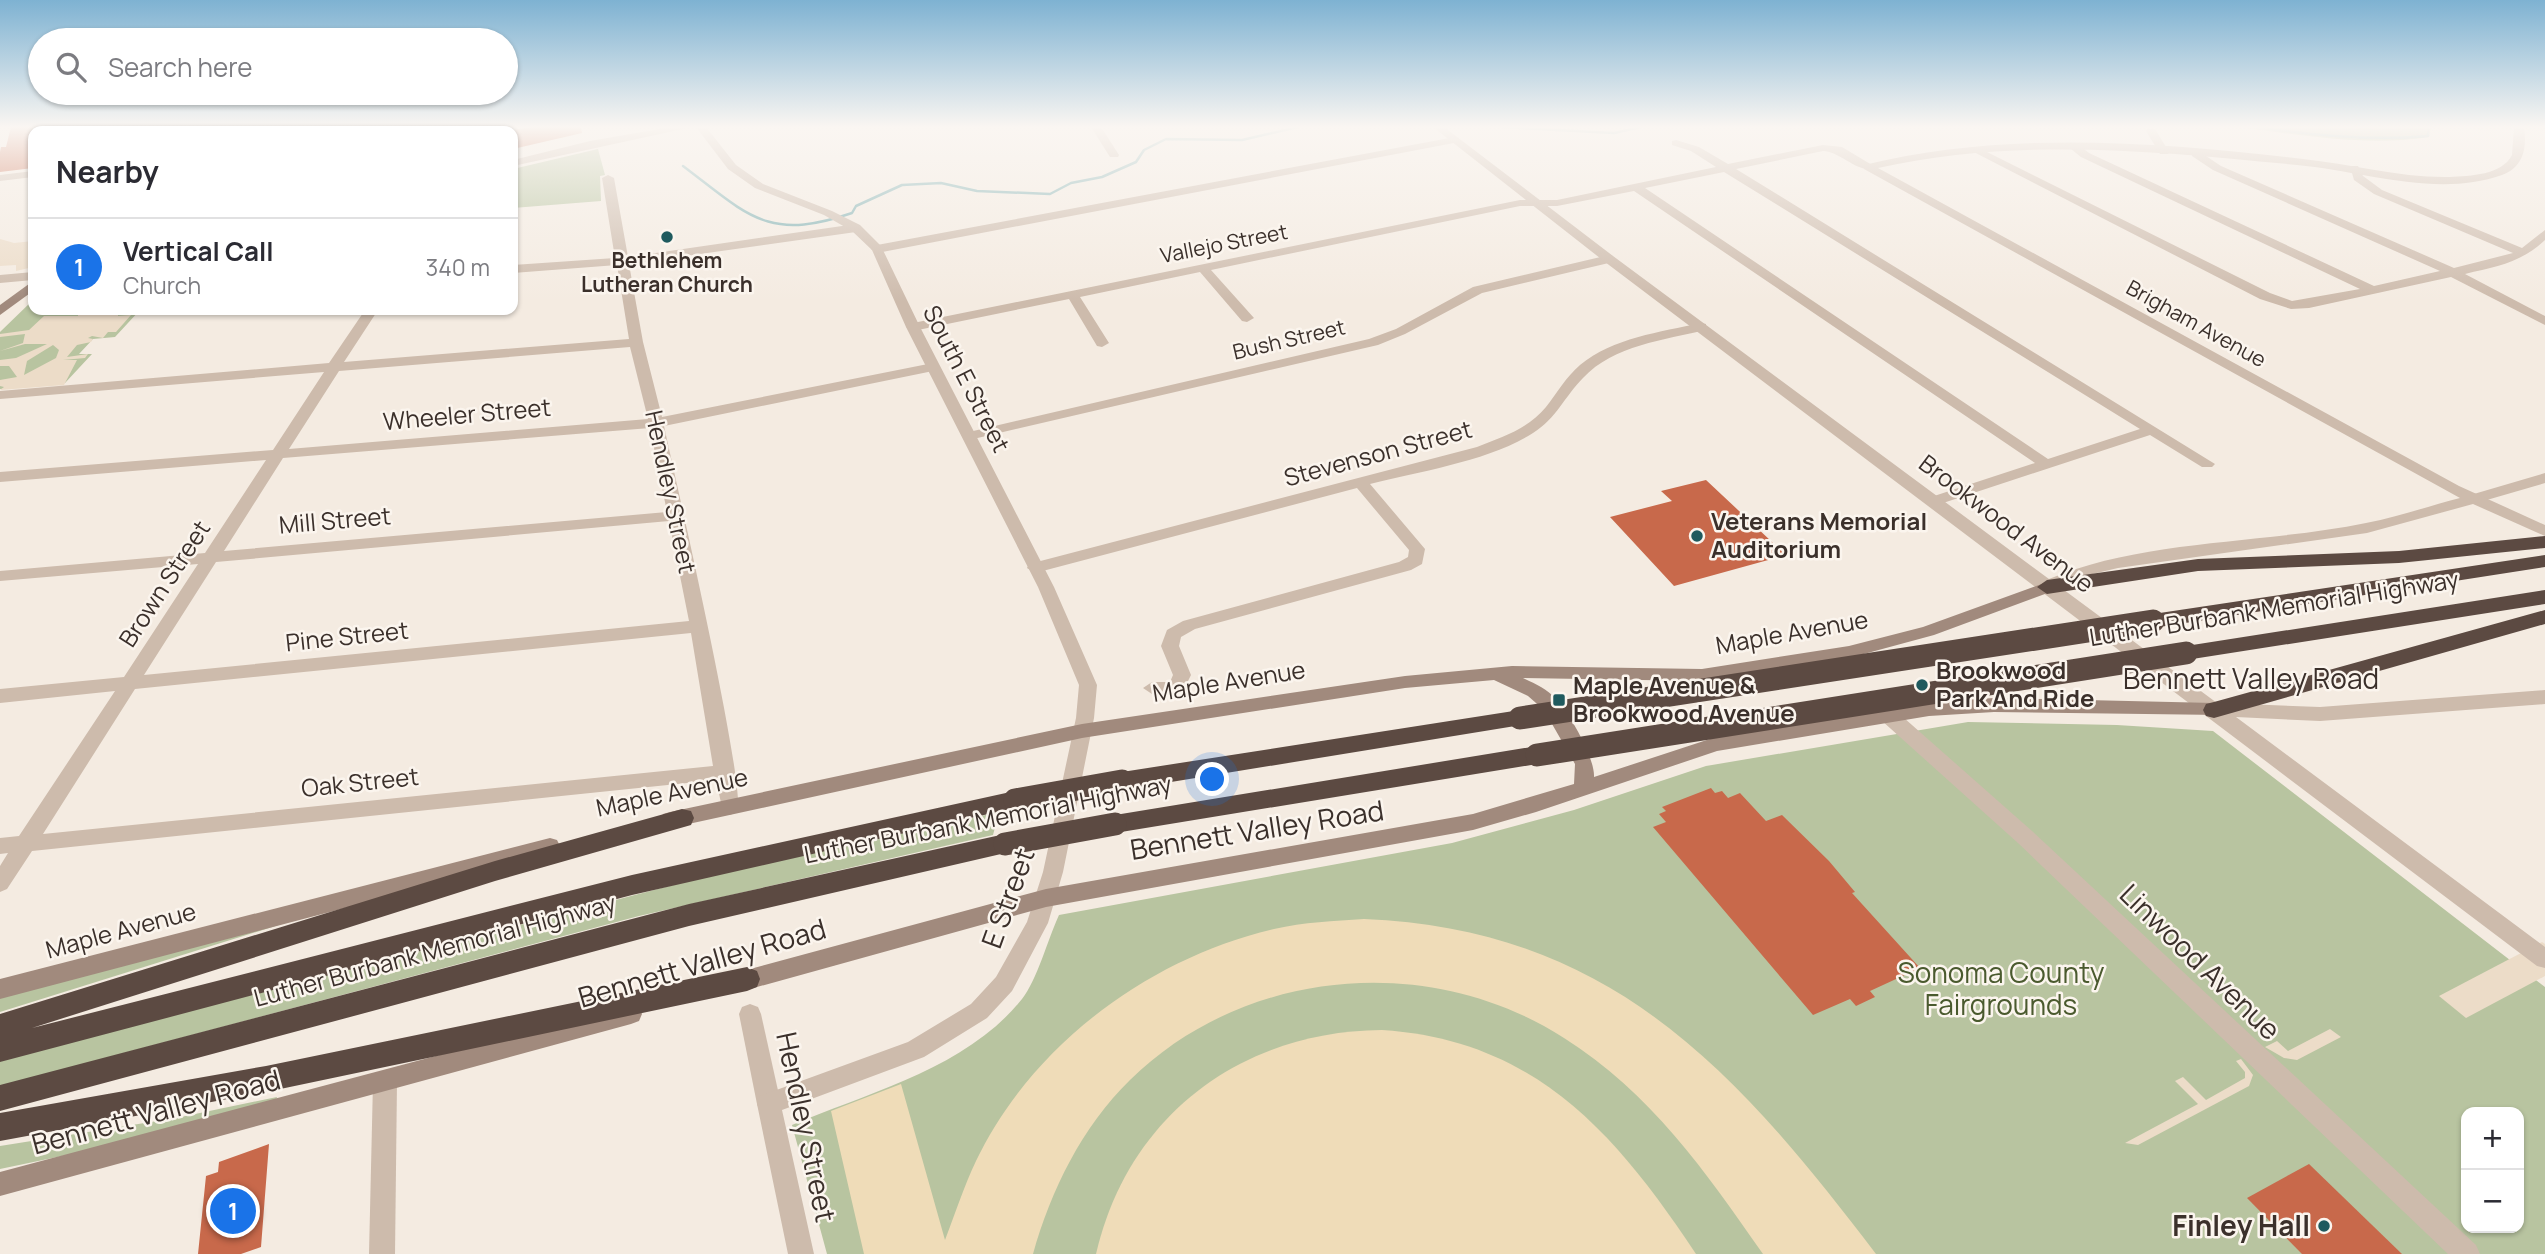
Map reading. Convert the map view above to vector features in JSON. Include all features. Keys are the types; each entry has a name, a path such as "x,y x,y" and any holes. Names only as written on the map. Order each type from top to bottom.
{"highway":[{"path":"2047,587 2209,564 2408,557 2540,539"},
{"name":"Luther Burbank Memorial Highway","path":"0,1049 635,884 834,837 1015,800 1520,718 2545,561"},
{"name":"Luther Burbank Memorial Highway","path":"0,1098 677,918 1005,844 1537,755 2545,597"},
{"path":"2214,710 2545,617"},
{"path":"0,1026 495,871 682,818"},
{"path":"0,1127 266,1079 747,979"}],"main road":[{"path":"0,311 28,289"},
{"name":"Maple Avenue","path":"0,989 520,854 1082,732 1405,682 1493,673 1672,676 1744,669 1888,643 2047,587"},
{"path":"1493,673 1527,687 1551,705 1585,764 1584,788"},
{"name":"Bennett Valley Road","path":"0,1184 385,1082 747,979 1046,898 1441,829 1529,807 1716,744 1888,715 1971,705 2214,710"}],"street":[{"name":"Hendley Street","path":"609,186 636,342 699,626 730,807"},
{"name":"South E Street","path":"758,186 828,213 850,225 877,249 1087,677 1088,702 1082,732"},
{"path":"877,249 1214,186"},
{"name":"Brookwood Avenue","path":"1516,186 2545,959"},
{"name":"Vallejo Street","path":"913,327 1520,203 1557,203 1643,186"},
{"path":"1754,186 2207,464"},
{"name":"Brigham Avenue","path":"1902,186 2473,499 2540,539"},
{"path":"2046,186 2265,296 2291,305 2505,261 2524,253 2545,234"},
{"path":"2150,186 2372,290"},
{"path":"2257,186 2454,273 2545,321"},
{"path":"2369,186 2378,192 2524,253"},
{"path":"1636,187 2046,464"},
{"path":"518,268 622,261 850,225"},
{"name":"Bush Street","path":"969,436 1373,342 1416,326 1458,298 1478,290 1609,258"},
{"path":"1203,268 1247,318"},
{"path":"0,279 28,276"},
{"path":"1072,294 1102,343"},
{"name":"Brown Street","path":"0,883 368,315"},
{"name":"Stevenson Street","path":"1035,568 1361,483 1508,440 1544,418 1573,379 1603,355 1622,347 1701,327"},
{"path":"0,395 636,342"},
{"name":"Wheeler Street","path":"0,477 656,423 933,367"},
{"path":"1934,500 2152,430"},
{"name":"Maple Avenue","path":"2047,587 2083,571 2118,563 2367,528 2545,478"},
{"path":"1152,688 1176,688 1182,676 1170,646 1173,634 1189,625 1405,566 1416,560 1417,549 1361,483"},
{"name":"Mill Street","path":"0,576 675,516"},
{"name":"Pine Street","path":"0,696 699,626"},
{"name":"Bennett Valley Road","path":"2214,710 2320,714 2545,697"},
{"name":"Linwood Avenue","path":"1888,715 2025,836 2468,1254"},
{"name":"E Street","path":"769,1104 916,1050 979,1011 1014,970 1046,898 1082,732"},
{"name":"Oak Street","path":"0,846 725,772"},
{"name":"Hendley Street","path":"750,1014 801,1254"},
{"path":"382,1254 385,1082"}],"green space":[{"path":"518,186 600,186 601,201 518,208"},
{"path":"28,305 28,315 135,315 115,337 93,339 79,354 92,354 65,383 0,389 0,332"},
{"name":"Sonoma County Fairgrounds","path":"1968,722 2117,725 2213,731 2545,987 2545,1254 827,1254 792,1125 916,1076 974,1043 1000,1023 1027,991 1059,915 1452,843 1574,810 1706,766"},
{"path":"999,812 993,835 639,916 0,1086 0,1060 704,877"},
{"path":"362,899 0,1012 0,996"},
{"path":"277,1097 276,1100 86,1151 0,1169 0,1146 176,1118"}],"sand":[{"path":"1364,919 1451,929 1529,950 1598,981 1660,1021 1718,1070 1772,1125 1876,1254 1763,1254 1698,1164 1650,1108 1595,1059 1564,1038 1511,1010 1455,992 1397,984 1339,984 1282,995 1227,1014 1176,1042 1130,1080 1097,1118 1070,1161 1049,1206 1033,1254 864,1254 831,1111 901,1084 945,1240 976,1161 1000,1119 1029,1079 1062,1044 1100,1012 1140,984 1183,961 1228,942 1285,927"},
{"path":"1382,1030 1436,1038 1485,1052 1528,1074 1567,1101 1602,1133 1635,1170 1696,1254 1096,1254 1112,1205 1134,1160 1164,1122 1198,1090 1238,1065 1283,1046 1331,1034"}],"shaded area":[{"path":"0,239 14,243 28,242 28,268 16,271 16,265 0,266"},
{"path":"131,315 116,332 108,332 103,338 92,336 88,338 93,339 91,342 77,345 67,357 88,354 85,358 63,360 77,360 64,385 0,390 4,387 0,386 0,380 17,377 9,366 0,366 0,360 16,358 47,344 25,344 0,351 23,343 25,334 0,337 0,334 29,330 44,316","holes":["53,345 59,350 56,358 24,375 27,361"]},
{"path":"2542,942 2545,944 2545,976 2466,1018 2439,996"},
{"path":"2330,1029 2341,1037 2297,1060 2284,1058 2265,1047 2277,1041 2288,1051"},
{"path":"2241,1059 2253,1075 2249,1086 2138,1145 2125,1143 2198,1104 2175,1081 2183,1077 2206,1100 2245,1078 2245,1072 2236,1061"}],"building":[{"name":"Veterans Memorial Auditorium","path":"1706,480 1786,555 1674,586 1610,517 1672,501 1661,491"},
{"path":"1711,788 1715,793 1722,791 1728,798 1740,793 1766,821 1782,815 1829,861 1855,892 1852,893 1920,968 1870,991 1875,997 1856,1006 1850,999 1813,1015 1653,827 1666,822 1659,814 1666,811 1662,807"},
{"path":"269,1144 261,1247 241,1254 198,1254 206,1176 218,1172 219,1162"},
{"name":"Finley Hall","path":"2309,1164 2402,1254 2302,1254 2247,1198"}],"waterway":[{"path":"709,186 760,219 778,224 799,225 852,213 856,206 901,186"},
{"path":"952,186 977,191 1050,194 1066,186"}],"place":[{"name":"Bethlehem Lutheran Church","path":"667,237"},
{"name":"Veterans Memorial Auditorium","path":"1697,536"},
{"name":"Brookwood Park And Ride","path":"1922,685"},
{"name":"Maple Avenue & Brookwood Avenue","path":"1559,700"},
{"name":"Vertical Call","path":"233,1211"},
{"name":"Finley Hall","path":"2324,1226"}]}
